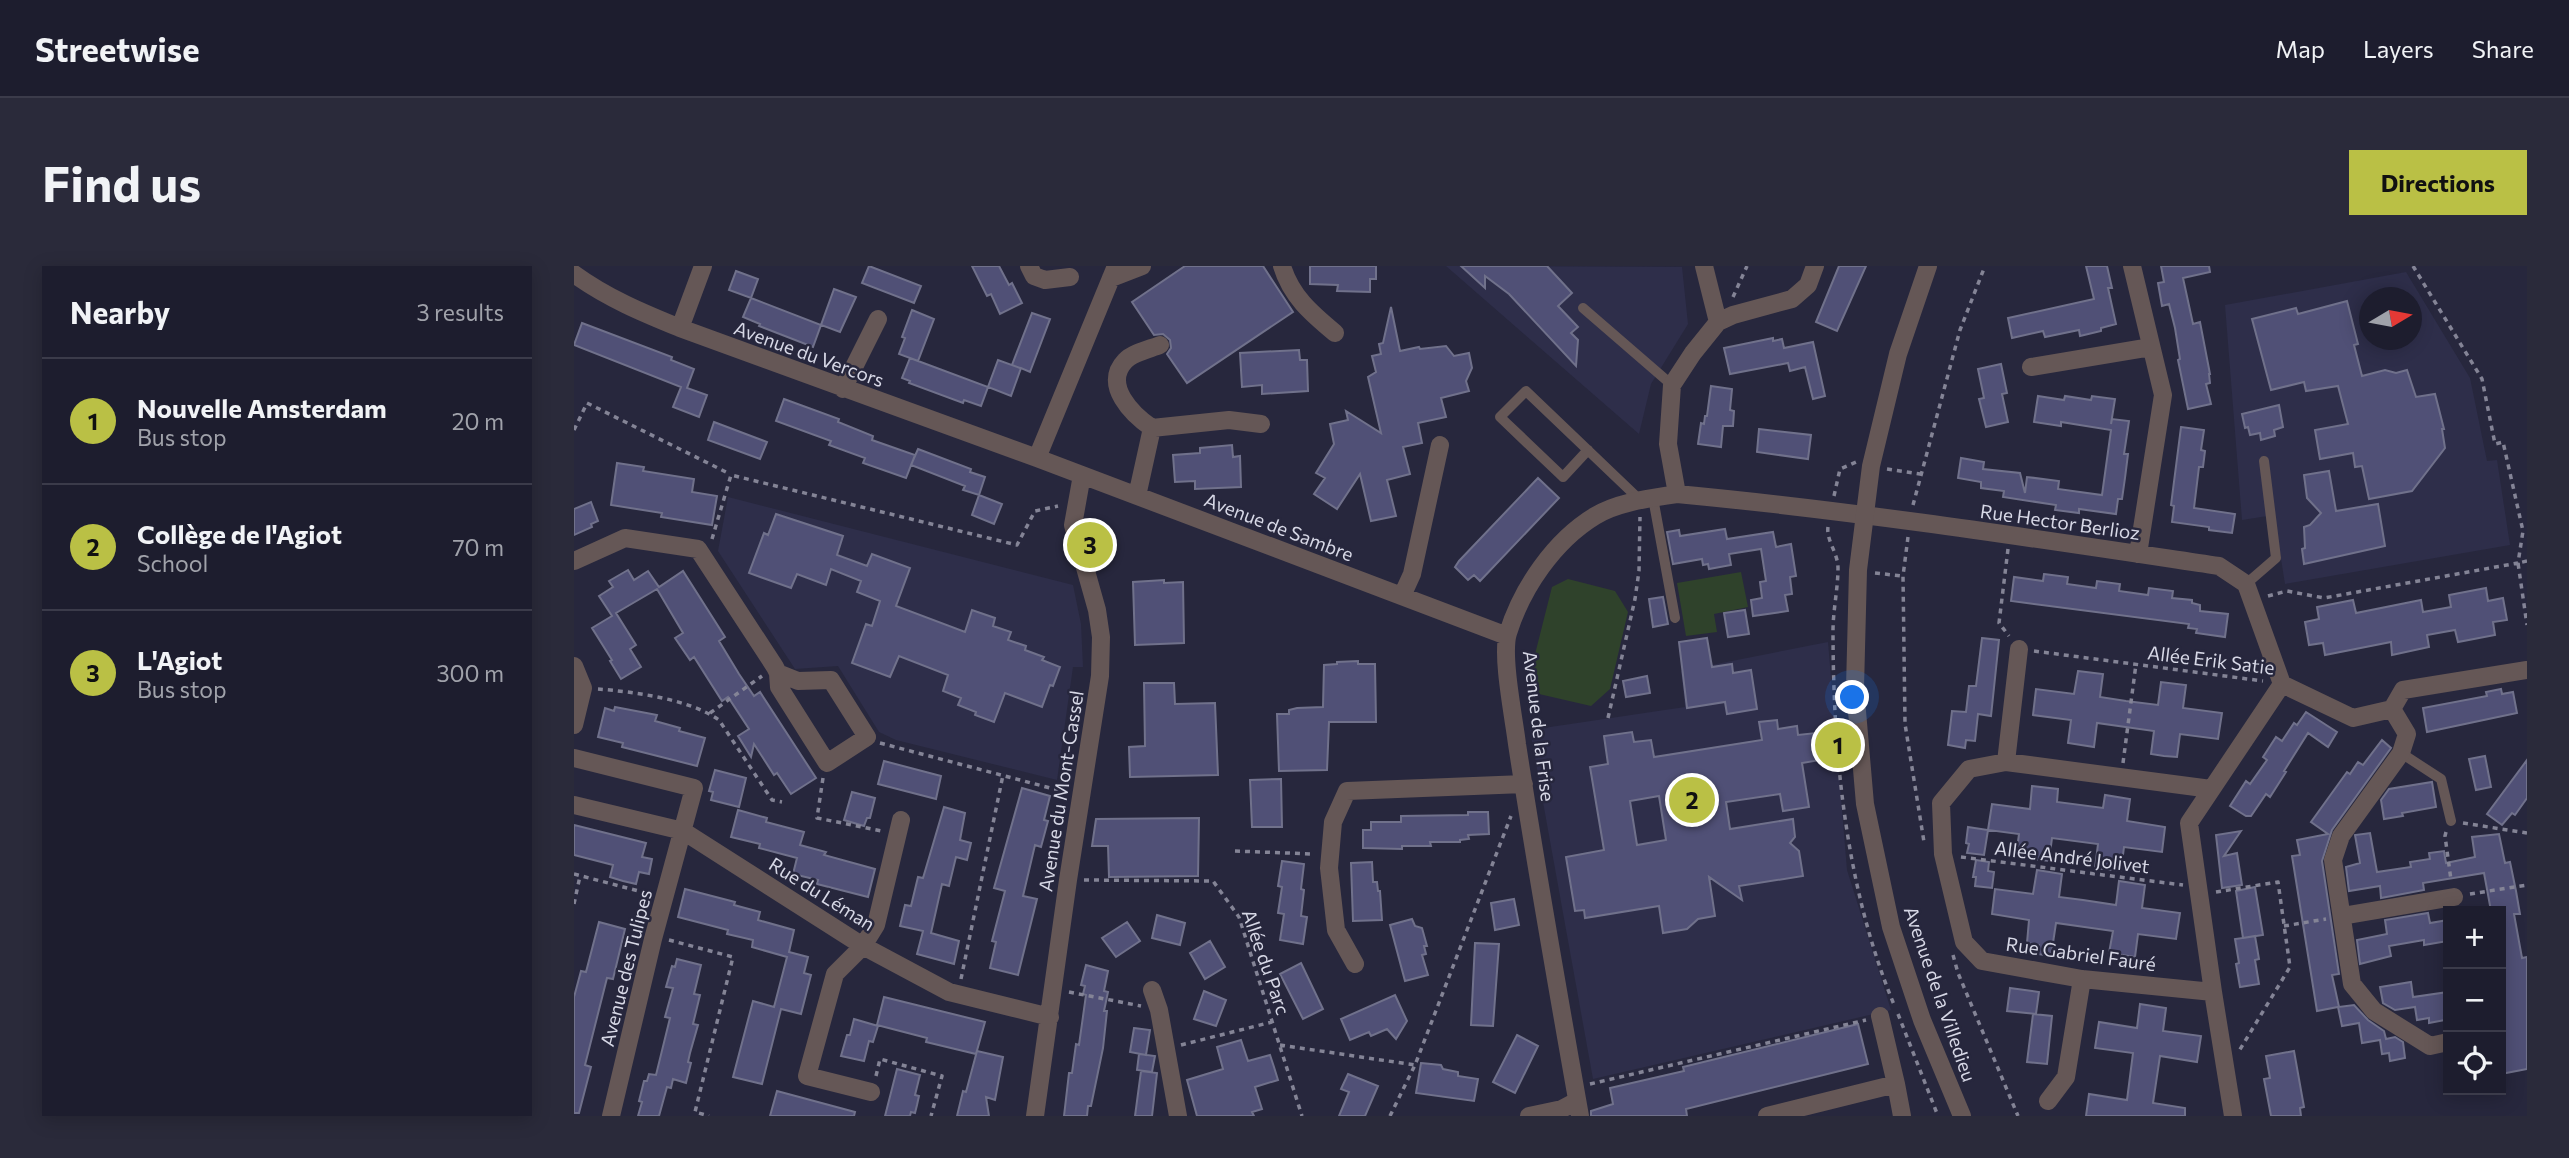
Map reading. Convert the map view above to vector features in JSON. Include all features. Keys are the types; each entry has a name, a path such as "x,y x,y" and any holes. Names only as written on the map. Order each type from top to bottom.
{"street":[{"path":"680,328 703,266"},
{"path":"1029,266 1034,276 1045,280 1070,277"},
{"path":"1037,458 1114,272 1142,266"},
{"path":"1282,266 1287,284 1304,307 1335,332"},
{"path":"1704,266 1717,317"},
{"path":"1677,494 1668,444 1671,385 1717,317 1792,299 1808,285 1815,266"},
{"name":"Avenue de la Villedieu","path":"1928,266 1888,391 1871,466 1858,570 1855,688 1865,804 1891,927 1922,1020 1962,1116"},
{"path":"2133,266 2163,395 2138,554"},
{"name":"Avenue du Vercors","path":"574,274 599,291 680,328 1037,458"},
{"path":"843,389 878,319"},
{"path":"1160,345 1125,360 1118,376 1121,397 1136,417 1152,428 1229,420 1261,424"},
{"path":"2031,367 2151,347"},
{"path":"1137,495 1152,428"},
{"path":"1402,596 1412,574 1440,445"},
{"name":"Avenue de Sambre","path":"1037,458 1507,636"},
{"name":"Avenue du Mont-Cassel","path":"1035,1116 1100,676 1101,637 1092,587 1073,525 1082,475"},
{"name":"Avenue de la Frise","path":"1577,1101 1508,686 1507,636 1538,571 1563,541 1596,515 1647,499 1677,494 1789,505 1864,516"},
{"name":"Rue Hector Berlioz","path":"1864,516 1910,520 2219,566 2249,592"},
{"path":"574,561 625,538 698,549 777,670 779,687 827,763 867,737 831,680 798,681 777,670"},
{"path":"2249,592 2282,684 2353,718 2392,709 2403,690 2527,670"},
{"path":"2006,762 2019,649"},
{"path":"574,666 583,688 574,725"},
{"path":"2233,1116 2189,823 2282,684"},
{"path":"2392,709 2407,734 2400,753 2341,836 2333,860 2353,984 2374,1011 2430,1046 2443,1043"},
{"name":"Avenue des Tulipes","path":"574,758 694,788 653,939 611,1116"},
{"name":"Rue Gabriel Fauré","path":"2211,789 2006,762 1969,769 1941,803 1934,854 1964,942 1982,961 2082,979 2213,992"},
{"path":"1355,964 1336,930 1329,869 1333,822 1347,791 1524,784"},
{"name":"Rue du Léman","path":"574,805 683,831 863,946 959,995 1050,1017"},
{"path":"871,1092 807,1076 835,974 863,946 876,925 900,827"},
{"path":"2342,916 2454,897"},
{"path":"2048,1101 2066,1077 2082,979"},
{"path":"1152,990 1159,1010 1178,1116"},
{"path":"1889,1015 1902,1116"},
{"path":"1767,1116 1896,1084"},
{"path":"1529,1116 1562,1109 1577,1101"}],"lane":[{"path":"1583,308 1671,385"},
{"path":"1588,450 1563,477 1500,417 1526,391 1588,450 1647,499 1675,618"},
{"path":"2249,592 2276,558 2264,461"},
{"path":"2400,753 2441,779 2451,821"}],"path":[{"path":"1717,317 1732,300 1746,266"},
{"path":"1934,854 1905,724 1903,576 1910,520 1920,474 1960,330 1985,266"},
{"path":"2413,266 2482,379 2495,444 2503,442 2523,531 2518,564 2527,625"},
{"path":"574,430 587,403 731,475 1017,545 1035,511 1058,506"},
{"path":"698,549 715,538 731,475"},
{"path":"1608,718 1635,599 1647,499"},
{"path":"2010,537 1999,623 2019,649"},
{"path":"2249,592 2287,591 2324,598 2527,561"},
{"name":"Allée Erik Satie","path":"2019,649 2282,684"},
{"name":"Allée Erik Satie","path":"2122,777 2136,664"},
{"path":"709,713 777,670"},
{"path":"583,688 640,692 709,713 719,720 772,800 782,802"},
{"path":"867,737 885,745 1054,789 1082,789"},
{"path":"827,763 817,818 900,827"},
{"path":"959,995 1003,775"},
{"path":"1390,1116 1415,1065 1524,784"},
{"path":"2527,833 2451,821 2445,836 2454,897 2527,885"},
{"path":"1235,851 1330,854"},
{"name":"Allée André Jolivet","path":"1934,854 2199,891 2277,881 2284,926"},
{"path":"574,874 647,893"},
{"path":"574,904 580,876"},
{"name":"Allée du Parc","path":"1068,880 1213,881 1239,916 1302,1116"},
{"path":"2224,1057 2238,1053 2290,967 2284,926 2342,916"},
{"path":"653,939 733,957 695,1112 709,1116"},
{"path":"1951,947 1958,973 2018,1116"},
{"path":"1053,989 1159,1010"},
{"path":"1577,1101 1889,1015"},
{"path":"1166,1049 1272,1021"},
{"path":"1280,1045 1415,1065"},
{"path":"871,1092 880,1059 942,1076 931,1116"}],"shaded area":[{"path":"1446,266 1682,267 1688,324 1651,384 1639,434"},
{"path":"2406,272 2415,287 2359,287 2359,350 2422,350 2422,298 2470,378 2487,461 2497,460 2510,545 2285,584 2274,515 2242,520 2225,305"},
{"path":"728,497 1073,585 1081,624 1083,667 1073,667 1057,780 896,740 879,732 838,666 795,669 718,551"},
{"path":"1828,642 1847,870 1891,1010 1593,1079 1530,730 1685,707 1681,671"}],"green space":[{"path":"1741,572 1748,607 1714,614 1717,632 1686,636 1677,583"},
{"path":"1568,579 1615,591 1628,612 1610,689 1591,706 1539,694 1530,674 1552,587"}],"building":[{"path":"869,266 921,286 914,303 862,283"},
{"path":"972,266 999,266 1022,303 1000,314 991,294 987,296"},
{"path":"1185,266 1263,266 1293,312 1187,383 1167,354 1171,348 1170,340 1163,334 1154,335 1132,302"},
{"path":"1310,266 1376,266 1376,279 1370,279 1370,292 1337,291 1338,285 1310,284"},
{"path":"1461,266 1547,266 1572,293 1558,306 1578,327 1571,333 1578,340 1576,366 1509,294 1485,276 1485,288"},
{"path":"1839,266 1866,266 1837,331 1816,322"},
{"path":"2086,266 2107,266 2112,288 2108,288 2116,324 2080,336 2079,330 2045,337 2043,331 2012,338 2008,318 2094,299"},
{"path":"2161,266 2209,266 2210,272 2183,278 2193,324 2200,322 2210,374 2210,383 2206,384 2211,404 2188,409 2169,304 2162,306 2158,283 2164,282"},
{"path":"736,271 758,279 751,298 729,290"},
{"path":"834,289 856,297 840,332 821,325"},
{"path":"751,298 821,325 813,347 743,317"},
{"path":"2347,301 2358,344 2354,345 2362,376 2385,370 2396,373 2407,370 2416,397 2435,394 2444,429 2445,448 2412,491 2369,499 2362,466 2355,467 2353,453 2320,459 2315,430 2348,424 2338,386 2306,391 2304,382 2271,390 2252,319 2296,308 2298,314"},
{"path":"1391,307 1400,351 1446,346 1454,356 1469,353 1472,368 1466,381 1469,391 1441,398 1446,417 1418,423 1422,443 1403,447 1410,474 1387,480 1396,516 1371,521 1360,474 1337,509 1314,494 1325,478 1316,473 1334,444 1330,424 1348,420 1346,411 1381,433 1368,377 1376,372 1372,356 1381,354 1379,344 1383,343"},
{"path":"912,310 934,319 918,361 899,354"},
{"path":"1032,313 1050,319 1030,372 1021,368 1011,396 988,387 998,360 1020,368 1012,365"},
{"path":"582,323 672,357 671,360 694,369 687,388 707,395 699,417 673,407 681,387 574,345"},
{"path":"1773,338 1773,341 1782,339 1784,348 1813,342 1825,396 1813,399 1805,367 1790,371 1788,363 1730,374 1724,348"},
{"path":"1299,350 1300,360 1307,360 1308,391 1262,394 1262,385 1242,387 1240,353"},
{"path":"910,358 988,387 981,406 964,400 963,403 909,383 910,381 902,378"},
{"path":"2001,364 2007,393 2002,394 2008,422 1986,427 1979,399 1984,398 1978,369"},
{"path":"1711,386 1732,389 1730,410 1734,411 1733,426 1723,426 1721,447 1698,444 1701,423 1704,424 1707,416"},
{"path":"2038,396 2064,400 2065,396 2091,400 2092,396 2115,399 2111,424 2112,419 2129,421 2124,454 2128,454 2125,478 2122,499 2118,499 2116,514 2079,509 2079,513 2055,510 2056,505 2003,497 2004,491 1981,488 1981,482 1958,478 1961,458 1984,462 1983,469 2020,473 2025,493 2027,477 2059,481 2058,489 2102,495 2111,430 2061,422 2061,426 2034,422"},
{"path":"784,399 839,419 838,422 873,436 872,440 915,455 906,478 863,463 865,458 829,445 831,441 776,421"},
{"path":"2279,405 2283,427 2274,430 2275,436 2261,440 2260,433 2250,435 2248,427 2245,428 2242,414"},
{"path":"714,422 767,442 760,459 708,440"},
{"path":"2181,427 2204,430 2201,450 2205,451 2203,467 2199,467 2194,508 2235,514 2232,533 2172,522 2174,506 2171,505"},
{"path":"1759,429 1811,435 1808,459 1757,452"},
{"path":"1232,445 1233,457 1240,456 1241,487 1195,489 1195,481 1175,482 1173,455 1200,453 1200,448"},
{"path":"918,449 985,477 979,495 963,490 965,486 911,465"},
{"path":"617,463 644,467 643,471 694,479 692,492 717,496 712,525 611,505"},
{"path":"2329,471 2336,511 2378,504 2385,546 2304,564 2304,527 2310,525 2321,513 2307,498 2304,475"},
{"path":"1538,478 1559,498 1480,581 1474,575 1468,580 1455,567 1459,561"},
{"path":"979,495 1002,504 994,524 972,515"},
{"path":"591,502 598,521 591,524 592,527 574,535 574,509"},
{"path":"776,514 843,536 837,555 867,566 872,554 910,568 896,606 965,632 972,610 995,618 993,626 1011,632 1008,640 1026,646 1025,650 1060,667 1042,707 1005,693 994,722 958,705 961,698 943,691 948,675 899,656 890,677 852,663 866,624 872,626 880,601 857,592 861,581 831,569 826,585 797,574 791,588 749,573 764,533 768,535"},
{"path":"1725,529 1727,539 1773,532 1776,547 1791,544 1796,576 1790,577 1792,594 1785,595 1788,611 1753,616 1751,600 1762,598 1760,582 1766,581 1761,549 1729,554 1731,565 1709,569 1708,564 1703,565 1702,559 1673,564 1667,532 1679,530 1680,536"},
{"path":"628,570 634,580 648,571 659,587 683,571 725,637 719,641 739,674 754,696 760,692 816,778 791,794 777,773 774,775 754,744 751,757 738,736 749,729 728,697 722,701 694,657 690,660 675,638 683,633 657,589 616,613 636,645 630,649 641,667 621,679 592,628 612,616 599,596 613,587 609,581"},
{"path":"2044,574 2068,577 2067,584 2096,588 2097,581 2120,584 2119,591 2148,595 2149,588 2173,591 2172,598 2192,600 2192,603 2200,605 2200,611 2228,614 2225,637 2196,633 2197,629 2188,628 2189,624 2011,601 2014,577 2043,581"},
{"path":"1164,580 1164,583 1183,582 1184,643 1135,645 1133,582"},
{"path":"2486,588 2488,601 2503,598 2507,620 2493,622 2495,635 2458,642 2455,630 2427,635 2429,647 2392,655 2391,642 2325,655 2323,643 2309,645 2305,622 2319,619 2317,607 2353,600 2356,613 2421,600 2423,612 2451,607 2449,595"},
{"path":"1663,597 1668,624 1653,627 1649,599"},
{"path":"1745,610 1749,634 1728,637 1724,613"},
{"path":"1707,638 1712,667 1732,664 1733,673 1751,670 1757,709 1727,714 1725,702 1687,708 1679,642"},
{"path":"1982,638 1999,640 1991,716 1978,714 1975,741 1966,740 1965,748 1948,745 1952,711 1966,712 1969,686 1976,686"},
{"path":"1358,661 1358,664 1375,664 1376,722 1329,722 1327,770 1279,771 1277,714 1289,714 1289,710 1297,708 1323,707 1324,665"},
{"path":"2078,671 2103,674 2100,697 2126,701 2158,705 2161,682 2186,685 2183,708 2222,713 2218,739 2180,734 2177,757 2164,756 2151,754 2154,731 2097,723 2094,747 2068,743 2071,720 2033,715 2036,689 2074,694"},
{"path":"1647,676 1650,693 1626,697 1623,681"},
{"path":"1144,683 1174,683 1175,704 1215,703 1218,775 1130,777 1129,747 1145,746"},
{"path":"2501,689 2502,694 2513,692 2517,713 2427,732 2423,708 2487,696 2486,692"},
{"path":"615,707 657,715 655,721 705,738 697,766 622,747 623,743 598,737 605,708 614,711"},
{"path":"2306,712 2337,732 2328,747 2308,733 2270,797 2266,794 2251,816 2246,816 2230,806 2246,781 2250,784 2267,760 2263,757 2276,737 2282,741 2294,723 2297,725"},
{"path":"1777,720 1778,729 1797,726 1798,735 1816,733 1820,760 1802,763 1809,807 1783,811 1780,794 1726,802 1730,829 1793,819 1795,837 1790,843 1799,851 1803,876 1739,886 1742,900 1709,877 1715,916 1698,919 1687,929 1663,933 1659,906 1585,918 1584,910 1575,911 1566,857 1604,850 1590,767 1608,764 1604,736 1632,732 1634,742 1651,740 1654,757 1762,740 1759,722","holes":["1659,796 1666,840 1637,845 1630,801"]},
{"path":"2382,740 2391,748 2332,830 2322,861 2339,974 2332,975 2339,1007 2354,1005 2368,1020 2384,1031 2386,1039 2395,1037 2403,1042 2405,1058 2390,1061 2389,1053 2382,1054 2380,1040 2362,1043 2359,1023 2342,1026 2338,1007 2317,1011 2292,856 2300,855 2297,840 2328,834 2311,822 2347,772 2350,774 2358,762 2363,765"},
{"path":"2485,756 2491,787 2476,790 2469,759"},
{"path":"2527,760 2527,798 2515,815 2512,813 2502,825 2487,814"},
{"path":"884,761 941,776 936,799 878,784"},
{"path":"715,770 746,778 739,807 711,800 713,792 709,791"},
{"path":"1281,779 1282,827 1252,827 1250,780"},
{"path":"2432,782 2436,807 2384,819 2381,800 2389,789"},
{"path":"2032,786 2058,789 2057,802 2103,808 2105,795 2130,799 2127,821 2165,827 2162,852 2124,847 2121,871 2095,868 2098,844 2052,838 2049,861 2016,857 2019,834 1988,830 1992,804 2030,809"},
{"path":"1022,788 1050,796 1044,820 1048,821 1041,847 1035,845 1023,896 1037,899 1018,975 990,968 996,942 992,941 1005,891 994,888"},
{"path":"852,792 875,798 870,818 867,818 864,826 844,820"},
{"path":"944,807 965,813 960,840 971,843 967,860 956,857 949,886 942,884 931,933 959,941 954,964 917,954 923,931 900,926 905,905 911,906 918,877 923,878"},
{"path":"738,810 767,818 766,822 804,832 800,845 826,852 824,855 875,869 868,897 817,884 818,880 793,874 797,858 759,848 760,844 731,837"},
{"path":"1468,812 1488,812 1489,834 1468,835 1469,839 1460,842 1430,842 1431,846 1402,846 1402,849 1363,848 1363,830 1371,830 1371,822 1401,822 1401,816 1468,815"},
{"path":"1199,818 1198,876 1109,877 1108,846 1092,846 1096,819"},
{"path":"574,825 646,843 642,857 652,859 649,874 639,872 636,884 623,881 610,877 613,865 574,855"},
{"path":"1968,827 1988,830 1984,855 1967,853"},
{"path":"2241,831 2224,856 2237,853 2242,885 2222,888 2216,835"},
{"path":"2370,833 2377,872 2411,867 2410,862 2430,859 2429,853 2444,851 2446,863 2475,857 2472,837 2499,834 2505,863 2510,862 2516,891 2520,914 2514,914 2522,958 2527,957 2527,1069 2506,1073 2506,906 2490,906 2484,873 2423,883 2424,890 2381,898 2380,886 2349,891 2346,867 2360,863 2355,835"},
{"path":"1976,860 1989,862 1988,871 1994,872 1992,888 1975,886 1976,877 1973,877"},
{"path":"1282,861 1304,864 1301,916 1307,917 1303,944 1280,940 1284,914 1278,913 1282,887 1278,886"},
{"path":"1372,862 1373,882 1377,882 1380,891 1382,920 1353,921 1351,863"},
{"path":"2037,870 2062,874 2059,897 2116,905 2119,881 2145,885 2142,908 2180,913 2176,939 2138,934 2135,957 2109,953 2113,931 2056,923 2051,956 2038,954 2039,945 2027,943 2029,920 1992,914 1995,889 2033,894"},
{"path":"2255,887 2263,935 2255,936 2259,984 2240,987 2235,939 2243,938 2236,891"},
{"path":"685,889 735,902 734,905 760,912 758,920 794,930 789,952 808,957 804,973 811,975 801,1014 781,1009 762,1084 733,1077 753,1001 774,1007 787,957 752,947 753,940 727,934 728,930 678,917"},
{"path":"1514,899 1519,925 1495,930 1491,903"},
{"path":"2428,913 2430,923 2443,921 2443,942 2424,945 2424,940 2389,946 2391,956 2360,964 2357,940 2387,934 2385,920"},
{"path":"1157,915 1185,923 1180,945 1152,938"},
{"path":"1412,919 1415,926 1422,928 1427,946 1424,946 1426,954 1422,955 1428,975 1405,981 1390,925"},
{"path":"599,922 625,929 613,979 607,978 585,1065 591,1067 579,1113 574,1113 574,997 581,971 586,972"},
{"path":"1127,922 1140,941 1116,957 1102,938"},
{"path":"1210,941 1225,967 1205,979 1190,953"},
{"path":"1475,943 1499,944 1493,1026 1471,1025"},
{"path":"677,959 701,965 694,994 700,995 693,1024 698,1025 688,1062 691,1063 686,1083 673,1079 671,1088 667,1087 659,1116 638,1116 644,1081 647,1081 649,1074 656,1075 670,1018 665,1017 673,988 666,987"},
{"path":"1301,963 1323,1009 1303,1019 1280,974"},
{"path":"1086,965 1108,971 1104,991 1108,992 1104,1011 1107,1011 1103,1048 1087,1116 1064,1116 1069,1073 1072,1073 1076,1044 1079,1045 1086,995 1083,994 1085,986 1081,985"},
{"path":"2411,982 2413,997 2443,993 2443,1020 2429,1023 2429,1018 2417,1020 2415,1007 2395,1010 2383,1003 2380,987"},
{"path":"2010,988 2039,992 2036,1014 2007,1011"},
{"path":"1204,991 1226,1000 1216,1026 1194,1019"},
{"path":"1395,995 1407,1021 1396,1039 1387,1029 1371,1036 1369,1032 1350,1040 1341,1019"},
{"path":"884,997 985,1022 976,1054 926,1042 927,1038 877,1025"},
{"path":"2140,1004 2166,1008 2163,1031 2201,1036 2197,1062 2160,1056 2153,1103 2185,1108 2185,1116 2086,1116 2089,1094 2127,1100 2133,1053 2095,1048 2099,1022 2137,1028"},
{"path":"2033,1014 2052,1016 2047,1064 2027,1062"},
{"path":"854,1019 878,1026 873,1042 869,1041 864,1061 841,1056"},
{"path":"1858,1024 1868,1064 1686,1109 1687,1116 1591,1116 1591,1111 1613,1104 1610,1088"},
{"path":"1134,1028 1150,1030 1146,1055 1130,1052"},
{"path":"1517,1035 1538,1046 1515,1093 1493,1082"},
{"path":"1241,1040 1248,1061 1270,1055 1278,1080 1255,1087 1262,1109 1252,1112 1254,1116 1197,1116 1187,1080 1223,1069 1217,1047"},
{"path":"977,1051 1003,1057 995,1100 986,1097 989,1116 957,1116 963,1091 966,1092"},
{"path":"2294,1051 2304,1107 2300,1108 2301,1116 2271,1116 2264,1079 2270,1078 2266,1056"},
{"path":"1139,1054 1155,1056 1152,1072 1137,1070"},
{"path":"1421,1063 1441,1065 1443,1069 1458,1072 1458,1076 1478,1079 1474,1101 1416,1093"},
{"path":"897,1069 920,1075 915,1095 919,1096 917,1105 915,1113 911,1112 910,1116 885,1116"},
{"path":"1141,1071 1157,1073 1152,1116 1135,1116"},
{"path":"1348,1074 1378,1086 1365,1116 1339,1116 1349,1092 1341,1089"},
{"path":"777,1091 855,1112 854,1116 770,1116"}],"place":[{"name":"L'Agiot","path":"1090,545"},
{"name":"Nouvelle Amsterdam","path":"1838,745"},
{"name":"Collège de l'Agiot","path":"1692,800"}]}
